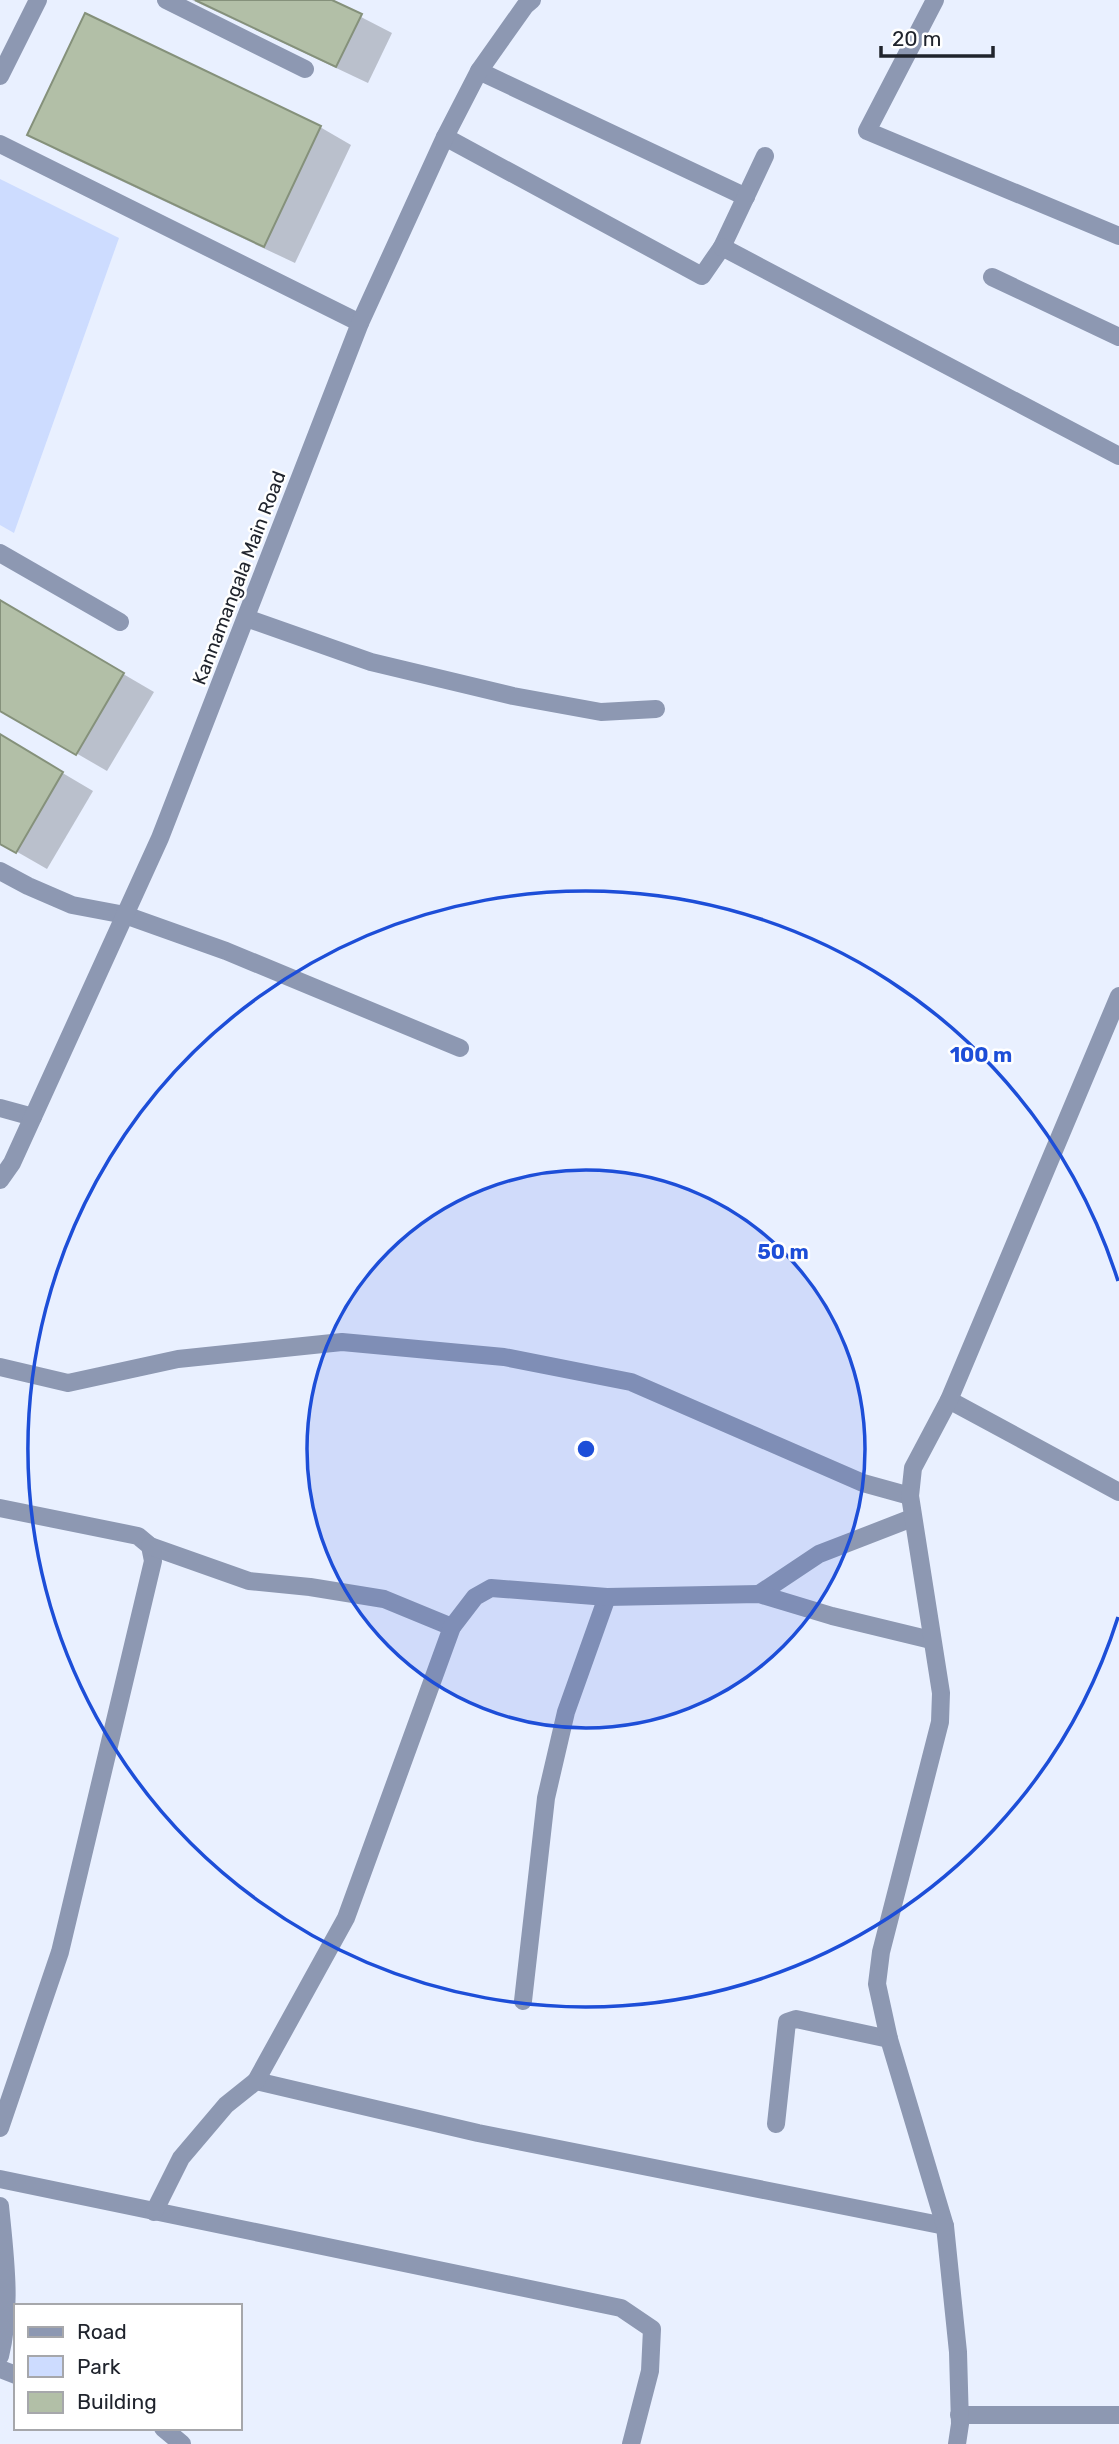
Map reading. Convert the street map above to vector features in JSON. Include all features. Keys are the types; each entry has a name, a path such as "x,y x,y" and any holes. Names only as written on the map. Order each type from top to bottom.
{"street":[{"path":"0,76 38,0"},
{"path":"166,0 305,69"},
{"path":"935,0 867,131 1119,236"},
{"name":"Kannamangala Main Road","path":"0,1180 12,1163 160,838 360,323 445,137 479,72 524,2"},
{"path":"479,72 746,197"},
{"path":"445,137 702,276 722,247 765,156"},
{"path":"0,144 360,323"},
{"path":"722,247 1119,456"},
{"path":"992,277 1119,337"},
{"path":"0,553 120,622"},
{"path":"246,618 371,662 513,696 601,712 656,709"},
{"path":"0,871 72,905 125,915 226,951 460,1048"},
{"path":"957,2444 958,2352 945,2226 889,2039 877,1984 881,1952 940,1722 941,1693 912,1518 910,1496 913,1468 948,1400 1119,996"},
{"path":"0,1108 33,1117"},
{"path":"0,1367 68,1382 178,1359 342,1342 504,1357 631,1382 863,1483 910,1496"},
{"path":"948,1400 1119,1492"},
{"path":"0,1508 138,1536 150,1546 249,1581 310,1587 383,1599 452,1627"},
{"path":"759,1594 819,1554 912,1518"},
{"path":"0,2128 60,1952 153,1561 150,1546"},
{"path":"154,2212 181,2158 226,2105 256,2081 346,1919 452,1627 475,1597 491,1588 607,1597 759,1594 832,1616 931,1640"},
{"path":"523,2001 547,1798 566,1712 607,1597"},
{"path":"776,2124 787,2022 796,2019 889,2039"},
{"path":"256,2081 478,2133 945,2226"},
{"path":"0,2179 621,2308 652,2329 650,2371 631,2444"},
{"path":"0,2206 7,2275 4,2341 0,2356"},
{"path":"959,2415 1119,2416"},
{"path":"165,2430 182,2444"}],"green space":[{"path":"0,179 119,238 14,533 0,525"}],"building":[{"path":"195,0 332,0 362,14 336,67"},
{"path":"85,13 321,126 264,247 27,135"},
{"path":"0,600 124,673 76,755 0,711"},
{"path":"0,734 63,772 16,853 0,844"}]}
